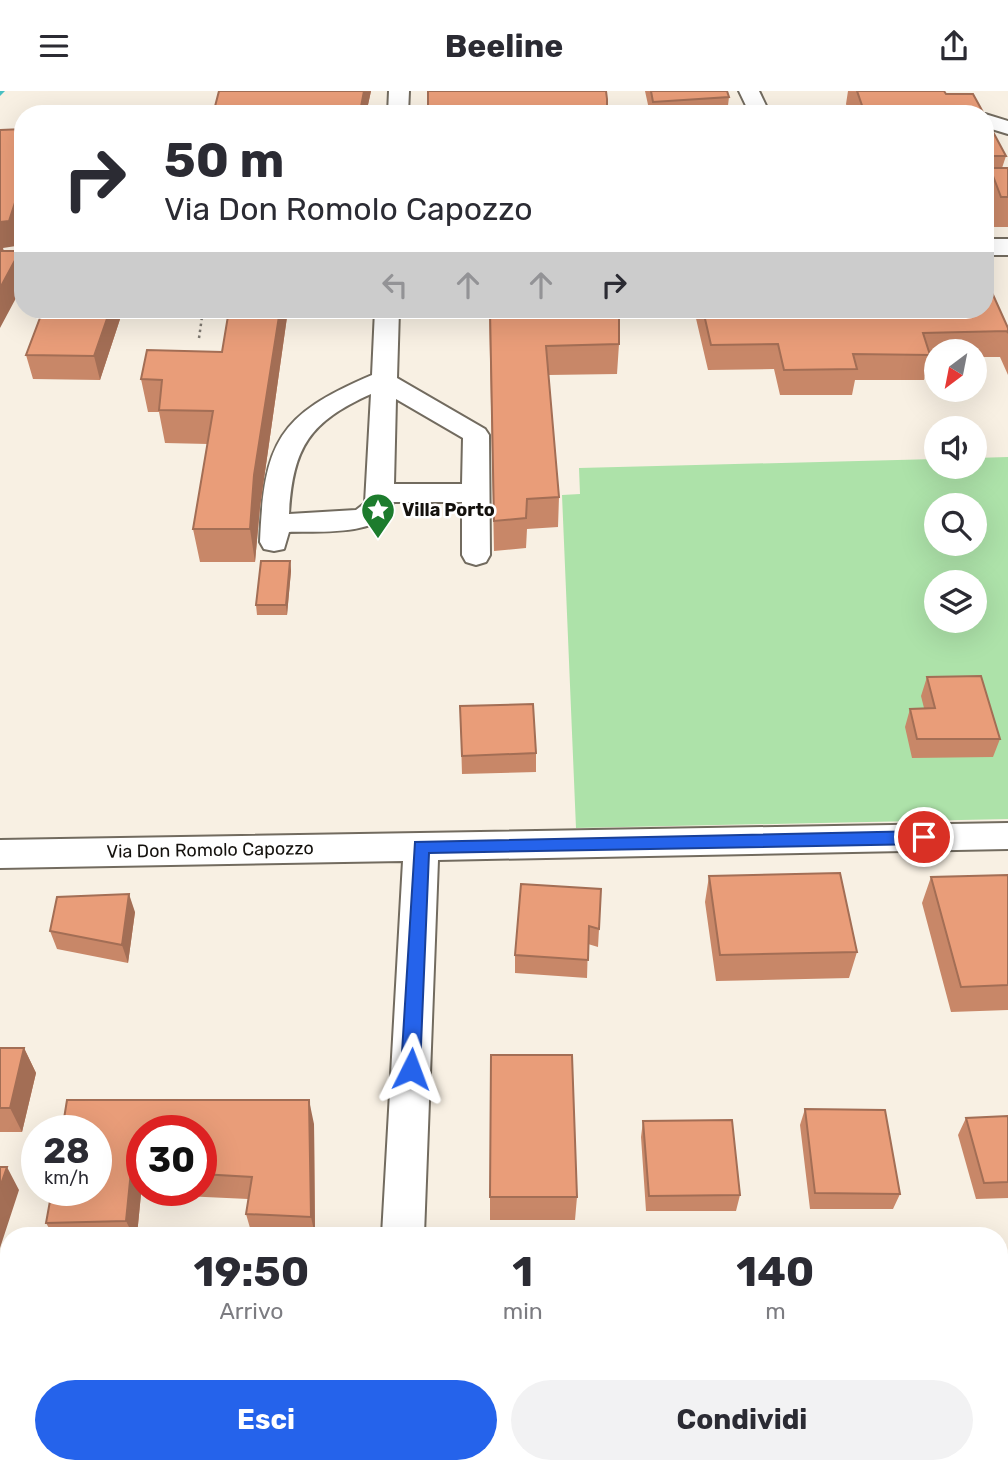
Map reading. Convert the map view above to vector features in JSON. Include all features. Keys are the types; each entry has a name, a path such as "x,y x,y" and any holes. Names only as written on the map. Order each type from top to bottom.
{"street":[{"path":"383,380 344,396 307,422 288,445 275,503 274,533 363,519 379,506 386,319"},
{"path":"383,380 475,435 476,555"},
{"path":"380,493 476,493"},
{"name":"Via Don Romolo Capozzo","path":"0,854 1008,835"},
{"path":"403,1227 421,847"}],"path":[{"path":"199,338 202,319"}],"green space":[{"path":"1008,457 1008,819 576,828 562,495 580,494 579,468 924,459 924,479 987,479 987,458"}],"building":[{"path":"219,91 364,91 361,105 215,105"},
{"path":"428,91 606,91 607,99 607,105 428,105"},
{"path":"651,91 727,91 729,97 653,102"},
{"path":"857,91 944,91 946,94 973,94 979,105 862,105"},
{"path":"14,129 14,206 9,221 0,222 0,130"},
{"path":"994,134 1006,156 994,156"},
{"path":"994,168 1008,168 1008,197 1001,197 994,179"},
{"path":"0,251 14,251 14,262 0,288"},
{"path":"994,297 1008,328 1008,333 923,333 924,355 853,354 857,369 784,370 778,344 711,345 705,319 994,319"},
{"path":"40,319 107,319 94,356 26,355"},
{"path":"228,319 279,319 254,475 250,529 193,529 213,411 159,410 162,380 141,379 147,350 222,352"},
{"path":"490,319 619,319 619,344 546,346 559,497 527,499 526,518 494,521"},
{"path":"261,561 290,561 286,605 256,605"},
{"path":"981,676 1000,739 917,739 910,709 935,708 927,677"},
{"path":"533,704 536,753 462,756 460,706"},
{"path":"840,873 857,952 720,955 709,876"},
{"path":"1008,875 1008,985 961,987 931,877"},
{"path":"521,884 601,889 599,929 589,926 588,960 515,955"},
{"path":"129,894 122,945 50,931 57,897"},
{"path":"0,1048 24,1048 10,1108 0,1108"},
{"path":"491,1055 572,1055 577,1197 490,1197"},
{"path":"67,1100 309,1100 311,1217 246,1214 252,1177 217,1175 217,1115 126,1115 126,1221 46,1223 49,1206 112,1206 112,1115 65,1115"},
{"path":"805,1109 885,1110 900,1194 815,1193"},
{"path":"1008,1116 1008,1182 984,1183 966,1118"},
{"path":"732,1120 740,1195 649,1196 643,1121"},
{"path":"0,1167 7,1167 0,1187"}],"place":[{"name":"Villa Porto","path":"378,540"}],"route":[{"path":"411,1069 421,847 924,837"}]}
